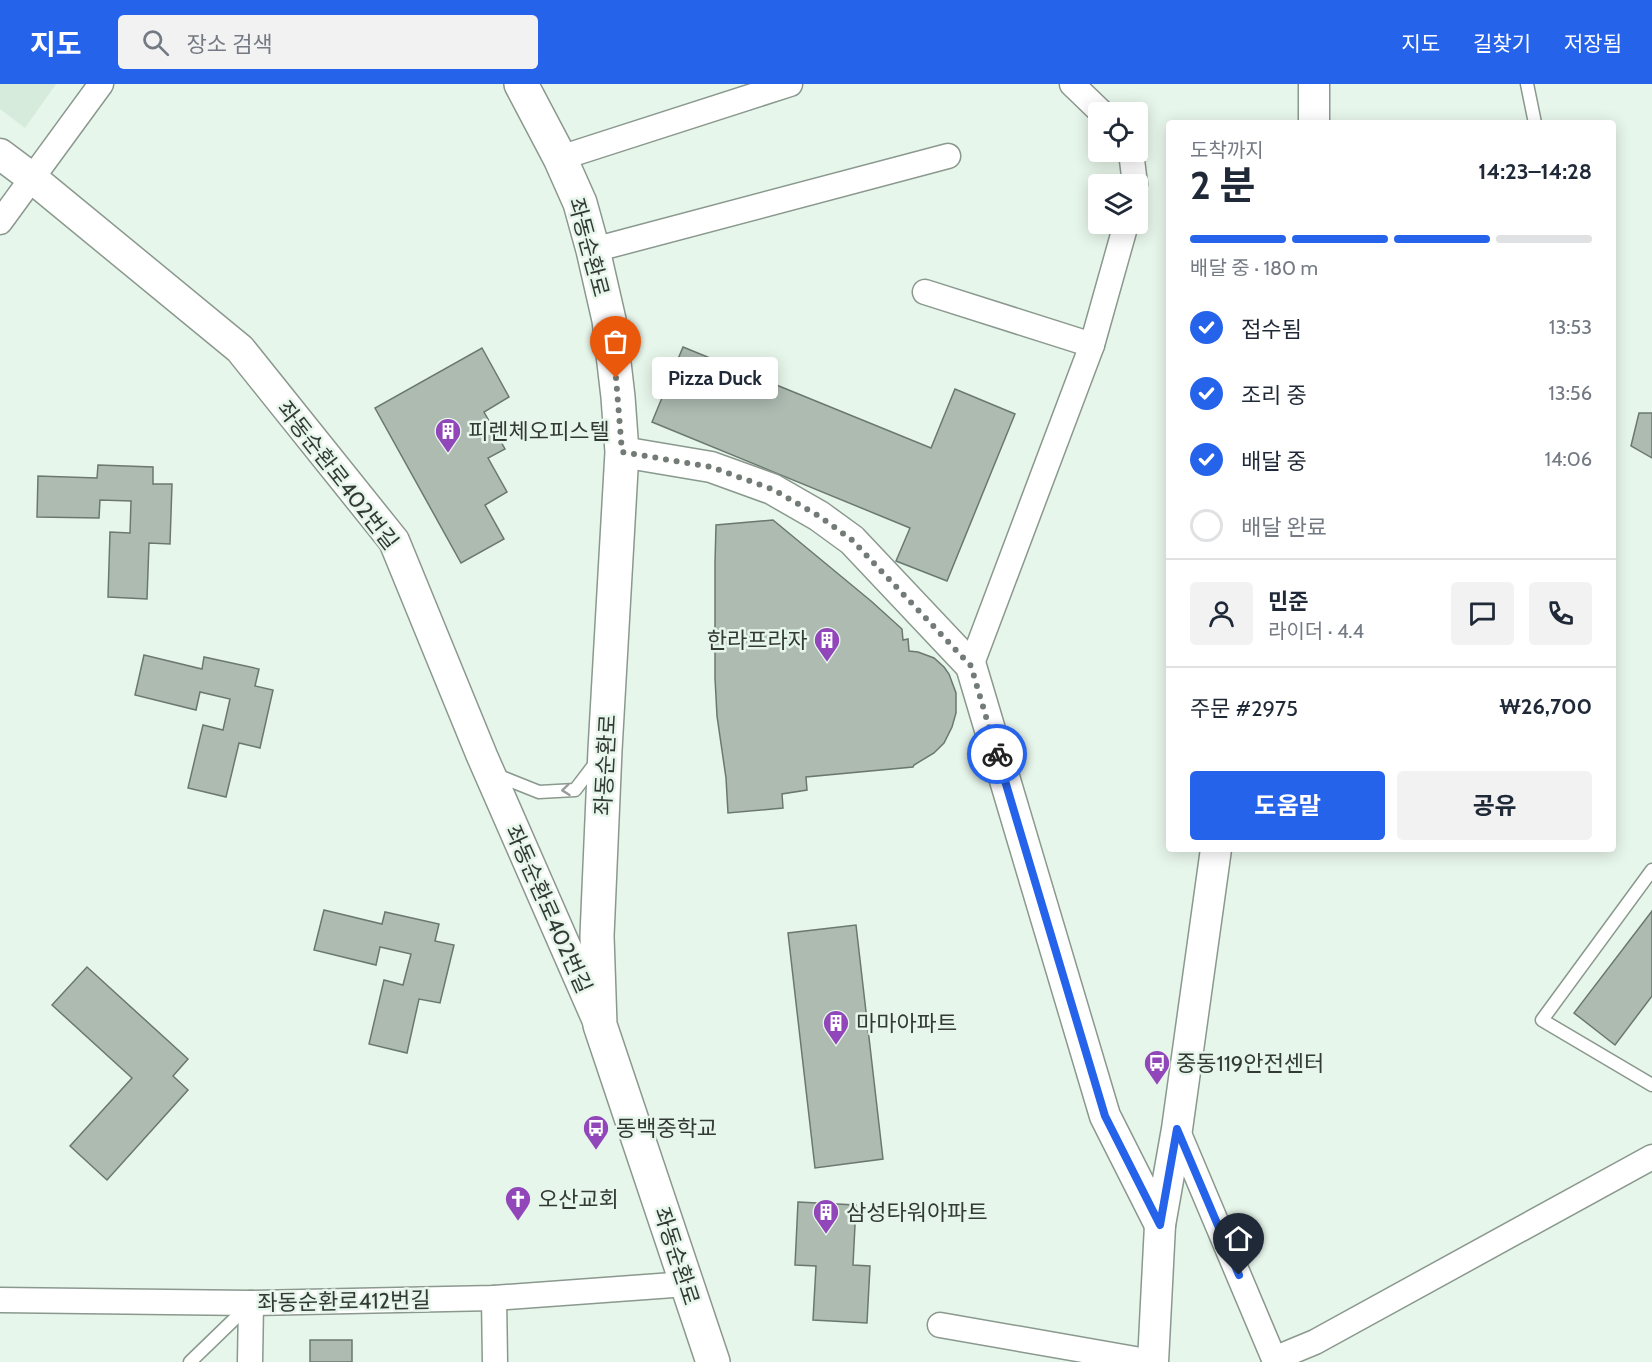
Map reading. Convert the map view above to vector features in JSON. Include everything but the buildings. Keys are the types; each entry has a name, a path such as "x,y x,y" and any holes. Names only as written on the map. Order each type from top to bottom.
{"main road":[{"name":"좌동순환로","path":"521,84 580,202 609,320 618,397 622,452 597,936 600,1025 713,1362"}],"street":[{"path":"0,222 101,84"},
{"path":"560,158 789,84"},
{"path":"1072,84 1091,102"},
{"path":"1314,84 1314,120"},
{"name":"좌동순환로402번길","path":"0,154 240,349 394,541 490,773 600,1025"},
{"path":"593,250 948,156"},
{"path":"971,666 1092,345 1123,234"},
{"path":"926,292 1092,345"},
{"path":"622,452 711,467 772,489 819,516 852,540 971,666 1105,1116 1160,1225"},
{"path":"940,1325 1152,1362 1160,1225 1177,1129 1216,852"},
{"path":"1177,1129 1276,1360 1315,1342 1652,1157"},
{"name":"좌동순환로412번길","path":"0,1300 251,1303 494,1298 687,1284"},
{"path":"494,1298 495,1362"},
{"path":"250,1362 251,1303"}],"lane":[{"path":"1527,84 1534,120"},
{"path":"490,773 540,792 575,790 605,750"},
{"path":"1652,870 1542,1020 1652,1085"},
{"path":"190,1362 251,1303"}],"shaded area":[{"path":"0,84 56,84 25,128 0,109"}],"way so far":[{"path":"616,378 622,452 711,467 772,489 819,516 852,540 971,666 997,754"}],"place":[{"name":"Pizza Duck","path":"616,378"},
{"name":"피렌체오피스텔","path":"448,454"},
{"name":"한라프라자","path":"827,663"},
{"name":"마마아파트","path":"836,1046"},
{"name":"중동119안전센터","path":"1157,1086"},
{"name":"동백중학교","path":"596,1151"},
{"name":"오산교회","path":"518,1222"},
{"name":"삼성타워아파트","path":"826,1235"}],"route":[{"path":"997,754 1105,1116 1160,1225 1177,1129 1239,1275"}]}
